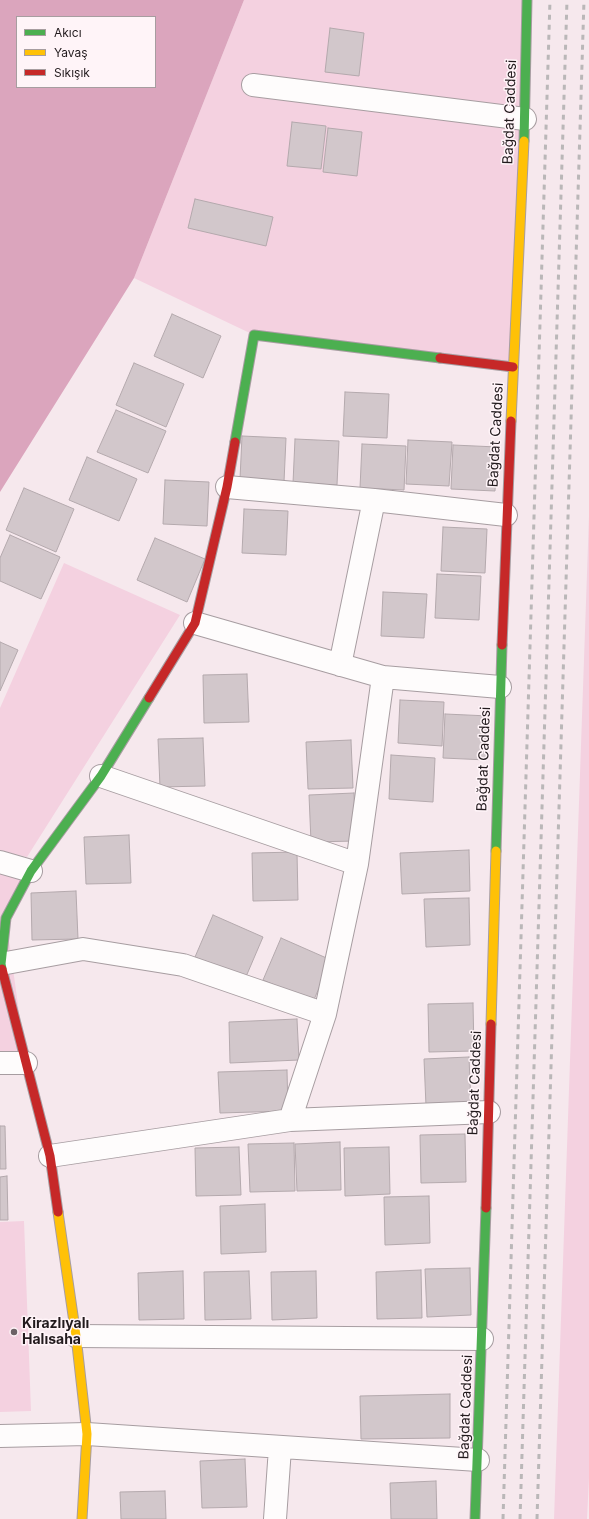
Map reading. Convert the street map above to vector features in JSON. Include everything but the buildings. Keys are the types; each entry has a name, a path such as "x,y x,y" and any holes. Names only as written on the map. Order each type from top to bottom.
{"street":[{"name":"Bağdat Caddesi","path":"475,1519 489,1112 500,687 506,515 525,119 527,0"},
{"path":"253,85 525,119"},
{"path":"82,1519 87,1434 76,1336 50,1156 1,964 6,918 31,871 101,776 196,623 227,487 254,335 514,367"},
{"path":"227,487 374,500 506,515"},
{"path":"340,666 374,500"},
{"path":"196,623 340,666 383,677 500,687"},
{"path":"290,1120 325,1014 357,864 383,677"},
{"path":"101,776 357,864"},
{"path":"0,862 31,871"},
{"path":"1,964 83,949 183,965 325,1014"},
{"path":"0,1063 26,1063"},
{"path":"50,1156 290,1120 489,1112"},
{"path":"76,1336 482,1339"},
{"path":"0,1436 87,1434 478,1460"},
{"path":"275,1519 280,1448"}],"shaded area":[{"path":"0,0 244,0 134,278 0,492"},
{"path":"244,0 527,0 513,367 254,335 134,278"},
{"path":"589,516 589,1478 587,1519 554,1519"},
{"path":"64,563 180,615 27,857 0,851 0,708"},
{"path":"0,862 31,871 6,918 26,1063 0,1063"},
{"name":"Kirazlıyalı Halısaha","path":"24,1221 31,1411 0,1412 0,1222"}],"railway":[{"path":"503,1519 550,0"},
{"path":"520,1519 567,0"},
{"path":"537,1519 584,0"}],"traffic: fast":[{"path":"524,141 527,0"},
{"path":"235,442 254,335 440,358"},
{"path":"496,851 502,645"},
{"path":"2,969 1,964 6,918 31,871 101,776 149,698"},
{"path":"475,1519 486,1208"}],"traffic: slow":[{"path":"511,421 524,141"},
{"path":"491,1024 496,851"},
{"path":"58,1212 76,1336 87,1434 82,1519"}],"traffic: jam":[{"path":"440,358 513,367"},
{"path":"502,645 511,421"},
{"path":"149,698 195,623 227,487 235,442"},
{"path":"2,969 50,1156 58,1212"},
{"path":"486,1208 491,1024"}],"place":[{"name":"Kirazlıyalı Halısaha","path":"14,1332"}]}
